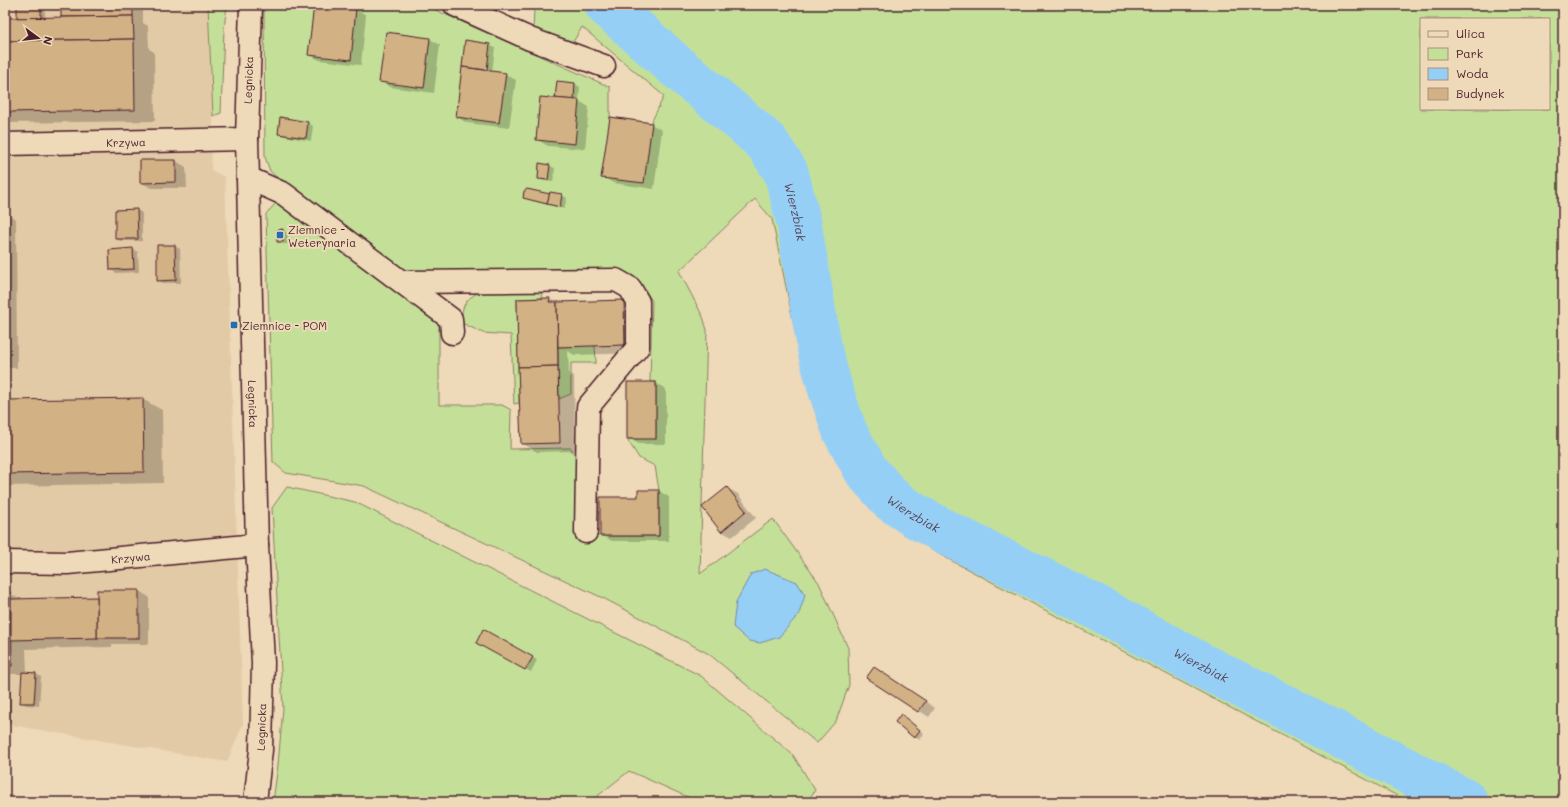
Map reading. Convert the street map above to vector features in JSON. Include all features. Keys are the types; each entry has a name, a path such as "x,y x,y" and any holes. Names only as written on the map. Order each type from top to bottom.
{"street":[{"name":"Legnicka","path":"251,5 247,139 257,545 263,663 261,750 255,802"},
{"path":"455,5 530,39 604,66"},
{"name":"Krzywa","path":"5,144 247,139"},
{"path":"248,178 284,194 403,282 451,319 452,334"},
{"path":"403,282 616,280 630,288 638,302 638,347 588,407 586,532"},
{"name":"Krzywa","path":"5,562 67,563 257,545"}],"shaded area":[{"path":"5,5 208,5 213,116 211,170 225,177 243,724 227,762 5,724"}],"green space":[{"path":"208,5 227,5 224,28 221,113 213,116"},
{"path":"265,5 424,5 610,87 610,117 651,123 664,96 582,27 573,42 533,30 534,10 524,5 594,5 777,173 786,194 808,334 823,392 844,452 875,496 925,531 1070,602 1181,665 1449,802 1409,802 935,552 894,524 860,495 824,430 799,350 772,219 755,199 679,271 703,317 707,330 700,574 773,519 819,583 848,648 849,685 836,721 817,743 709,654 605,599 364,486 286,473 273,462 266,214 276,203 284,203 439,323 439,405 502,405 511,410 510,449 571,448 576,457 576,536 659,536 659,490 655,466 639,458 627,439 656,438 656,382 650,382 652,301 642,285 623,275 402,274 284,184 270,171 265,157"},
{"path":"626,5 1563,5 1563,802 1485,802 1313,709 1237,673 1069,583 1010,557 946,524 915,507 887,485 857,438 841,395 824,313 809,225 800,189 783,146 731,97"},
{"path":"492,287 540,288 542,298 517,299 519,403 514,404 511,335 483,333 462,323 463,308 465,303 473,296"},
{"path":"595,345 596,363 571,363 571,394 559,399 558,347"},
{"path":"287,487 355,502 701,676 793,755 815,790 807,802 699,802 629,771 590,802 273,802 283,708 272,508"}],"water":[{"path":"765,569 797,582 805,595 799,614 779,637 760,643 749,641 733,627 736,602 751,574"}],"building":[{"path":"17,5 41,5 41,18 17,18"},
{"path":"61,5 133,5 133,16 61,17"},
{"path":"314,5 356,8 351,60 308,55"},
{"path":"326,5 356,5 356,8"},
{"path":"133,16 134,39 5,41 5,18"},
{"path":"386,32 430,38 424,88 379,82"},
{"path":"134,39 135,110 5,112 5,41"},
{"path":"465,40 490,44 487,70 462,67"},
{"path":"462,67 506,73 499,123 456,117"},
{"path":"557,81 575,83 574,100 555,98"},
{"path":"540,97 579,100 575,144 536,140"},
{"path":"280,117 308,122 306,138 278,134"},
{"path":"610,117 652,123 644,183 601,178"},
{"path":"140,160 176,160 176,182 140,183"},
{"path":"539,163 550,165 548,180 538,179"},
{"path":"527,189 550,194 547,204 523,198 524,191"},
{"path":"550,192 562,194 560,207 547,204"},
{"path":"137,209 138,239 115,239 115,210"},
{"path":"283,229 283,242 277,242 277,230"},
{"path":"157,245 175,245 176,280 157,281"},
{"path":"133,248 134,269 110,270 109,250"},
{"path":"550,298 549,302 557,302 558,366 518,367 517,299"},
{"path":"624,300 625,345 558,347 557,302"},
{"path":"6,336 6,362 5,362"},
{"path":"558,366 560,443 521,444 518,367"},
{"path":"627,382 656,382 656,439 627,439"},
{"path":"143,398 144,472 5,474 5,400"},
{"path":"727,487 746,511 721,532 702,507"},
{"path":"638,490 659,490 659,536 600,536 600,497 638,497"},
{"path":"97,590 139,590 139,638 97,638"},
{"path":"5,593 11,593 12,666 5,666"},
{"path":"97,597 97,638 11,640 11,599"},
{"path":"483,629 533,657 525,670 476,643"},
{"path":"874,667 926,701 918,712 866,678"},
{"path":"22,672 36,673 34,703 20,703"},
{"path":"901,714 920,730 914,738 895,722"}],"waterway":[{"name":"Wierzbiak","path":"607,5 678,68 767,143 786,172 799,223 820,351 831,391 845,432 867,472 892,500 914,515 949,534 1096,607 1197,663 1320,725 1466,802"}],"place":[{"name":"Ziemnice - Weterynaria","path":"280,235"},
{"name":"Ziemnice - POM","path":"234,325"}]}
